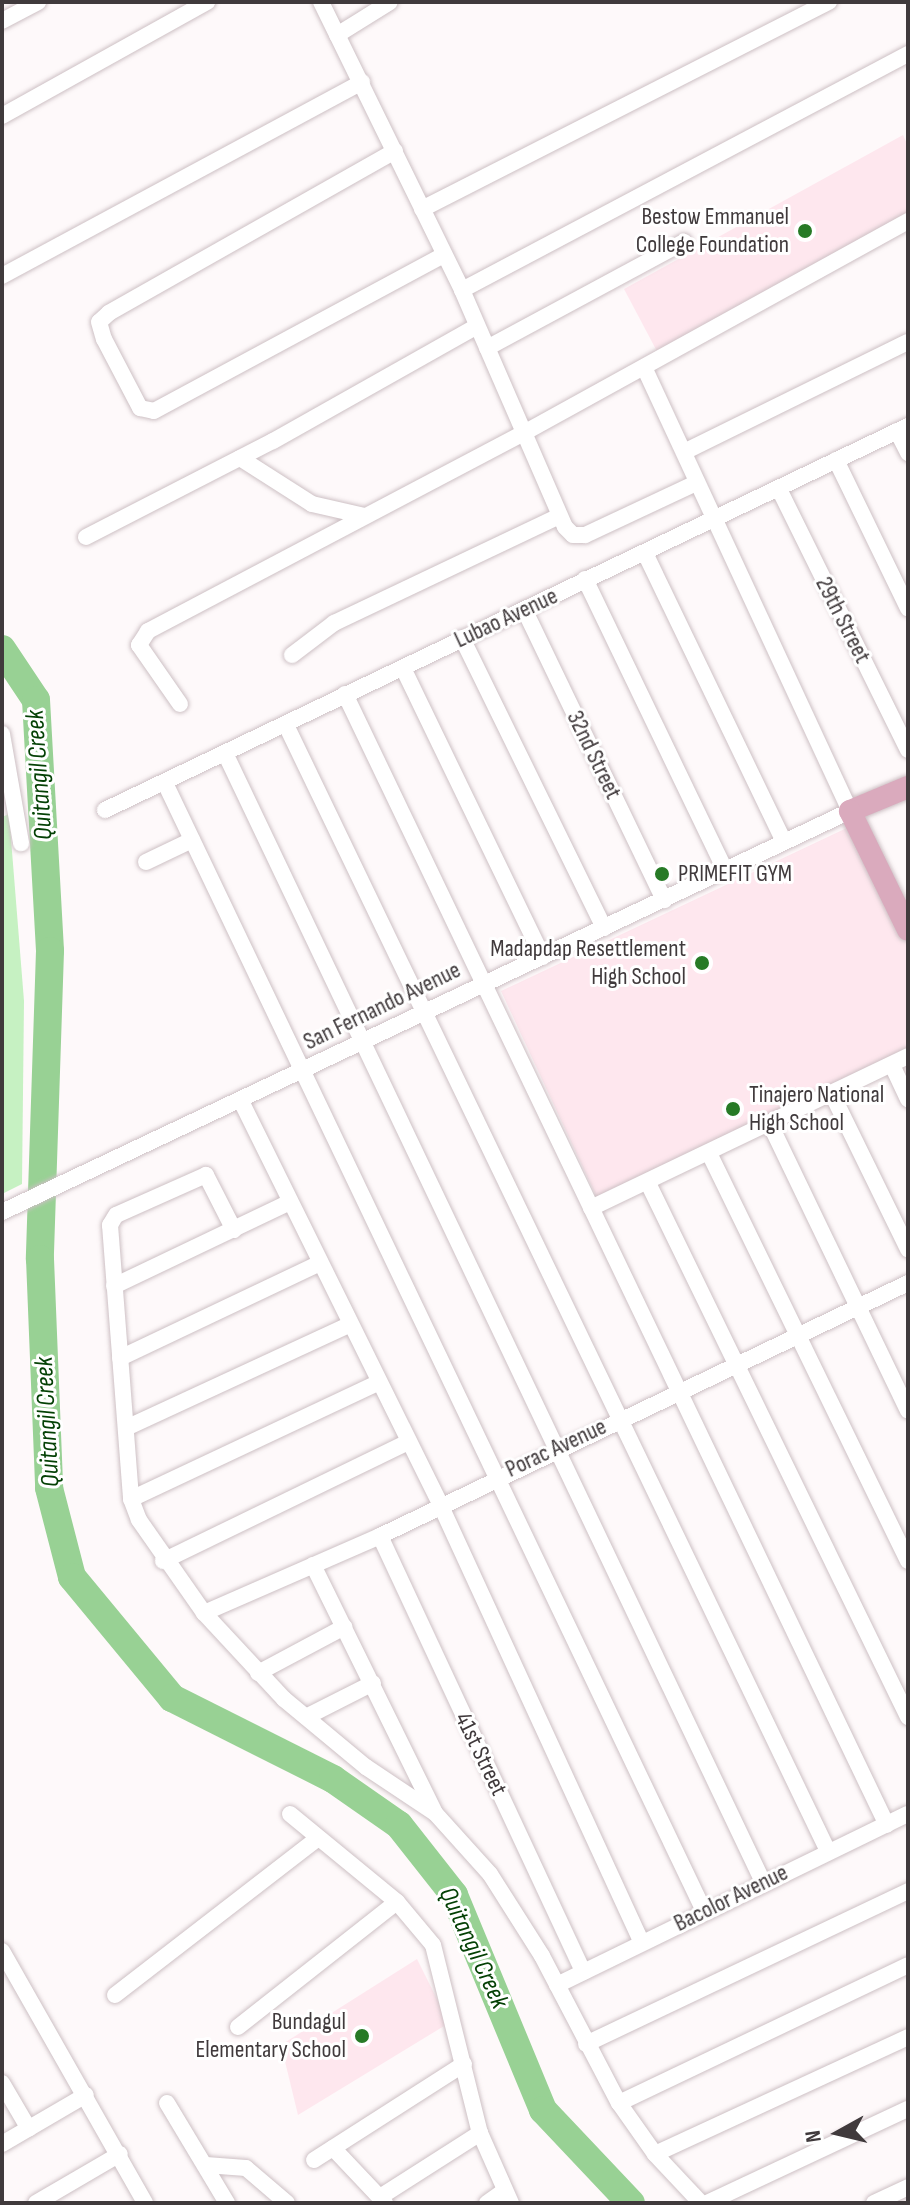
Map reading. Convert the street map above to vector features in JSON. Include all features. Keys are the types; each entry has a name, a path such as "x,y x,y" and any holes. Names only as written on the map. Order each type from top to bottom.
{"main road":[{"name":"San Fernando Avenue","path":"850,811 908,787"},
{"path":"850,811 908,930"}],"street":[{"path":"2,21 38,2"},
{"path":"2,116 207,2"},
{"path":"321,2 462,290 475,327 487,348 559,516 573,535 585,535 694,484"},
{"path":"337,35 390,2"},
{"path":"422,209 829,2"},
{"path":"462,290 908,54"},
{"path":"2,276 362,82"},
{"path":"395,151 109,313 99,322 104,339 140,408 154,411 444,255"},
{"path":"180,704 139,639 524,433 908,221"},
{"path":"487,348 684,242"},
{"path":"86,537 240,458 475,327"},
{"path":"686,451 908,342"},
{"path":"644,367 686,451 694,484 850,811"},
{"path":"903,429 908,453"},
{"name":"Lubao Avenue","path":"105,810 903,429"},
{"path":"240,458 312,504 365,516"},
{"path":"836,460 908,608"},
{"name":"29th Street","path":"779,489 908,750"},
{"path":"292,655 334,623 559,516"},
{"path":"645,553 783,840"},
{"path":"585,579 725,870"},
{"name":"32nd Street","path":"525,611 664,900"},
{"path":"462,638 604,928"},
{"path":"403,668 543,957"},
{"path":"345,694 887,1825"},
{"path":"286,725 828,1851"},
{"path":"2,734 21,843"},
{"path":"225,753 763,1882"},
{"path":"165,783 704,1911"},
{"name":"San Fernando Avenue","path":"2,1212 365,1044 783,840 850,811"},
{"path":"146,862 192,840"},
{"path":"591,1208 908,1056"},
{"path":"892,1065 908,1099"},
{"path":"832,1094 908,1249"},
{"path":"241,1101 440,1504 641,1941"},
{"path":"770,1124 908,1411"},
{"path":"709,1153 801,1335 908,1561"},
{"path":"234,1230 206,1175 126,1210 110,1225 131,1499 163,1561 258,1673 366,1767 435,1813"},
{"path":"648,1183 739,1364 908,1717"},
{"path":"114,1286 290,1202"},
{"path":"120,1358 320,1263"},
{"name":"Porac Avenue","path":"204,1613 380,1536 619,1418 908,1283"},
{"path":"126,1428 349,1325"},
{"path":"131,1499 378,1383"},
{"path":"163,1561 408,1442"},
{"name":"41st Street","path":"380,1536 583,1972"},
{"path":"313,1565 435,1813 503,1892 557,1985 619,2103 655,2154 704,2203 908,2109"},
{"path":"258,1673 344,1627"},
{"path":"306,1717 373,1683"},
{"path":"290,1814 397,1902 433,1945 480,2133 507,2197 487,2203"},
{"name":"Bacolor Avenue","path":"557,1985 641,1941 908,1814"},
{"path":"115,1995 318,1838"},
{"path":"586,2044 908,1891"},
{"path":"238,2027 397,1902"},
{"path":"2,1951 120,2154 145,2203"},
{"path":"619,2103 908,1965"},
{"path":"655,2154 908,2037"},
{"path":"314,2160 464,2064"},
{"path":"2,2083 29,2129"},
{"path":"2,2144 86,2095"},
{"path":"167,2103 227,2203"},
{"path":"333,2148 383,2200 480,2133"},
{"path":"36,2203 120,2154"},
{"path":"206,2165 246,2168 287,2203"},
{"path":"874,2203 908,2187"}],"shaded area":[{"name":"Bestow Emmanuel College Foundation","path":"903,135 908,146 908,217 660,357 624,289"},
{"name":"Madapdap Resettlement High School","path":"853,825 908,943 908,1050 597,1198 501,991"},
{"name":"Bundagul Elementary School","path":"417,1959 449,2023 298,2115 281,2045"}],"green space":[{"path":"9,814 24,1001 22,1184 2,1194 2,817"}],"waterway":[{"name":"Quitangil Creek","path":"2,649 36,700 50,951 40,1259 49,1488 72,1577 172,1698 333,1779 399,1825 454,1895 543,2110 631,2203"}],"place":[{"name":"Bestow Emmanuel College Foundation","path":"805,231"},
{"name":"PRIMEFIT GYM","path":"662,874"},
{"name":"Madapdap Resettlement High School","path":"702,963"},
{"name":"Tinajero National High School","path":"733,1109"},
{"name":"Bundagul Elementary School","path":"362,2036"}]}
